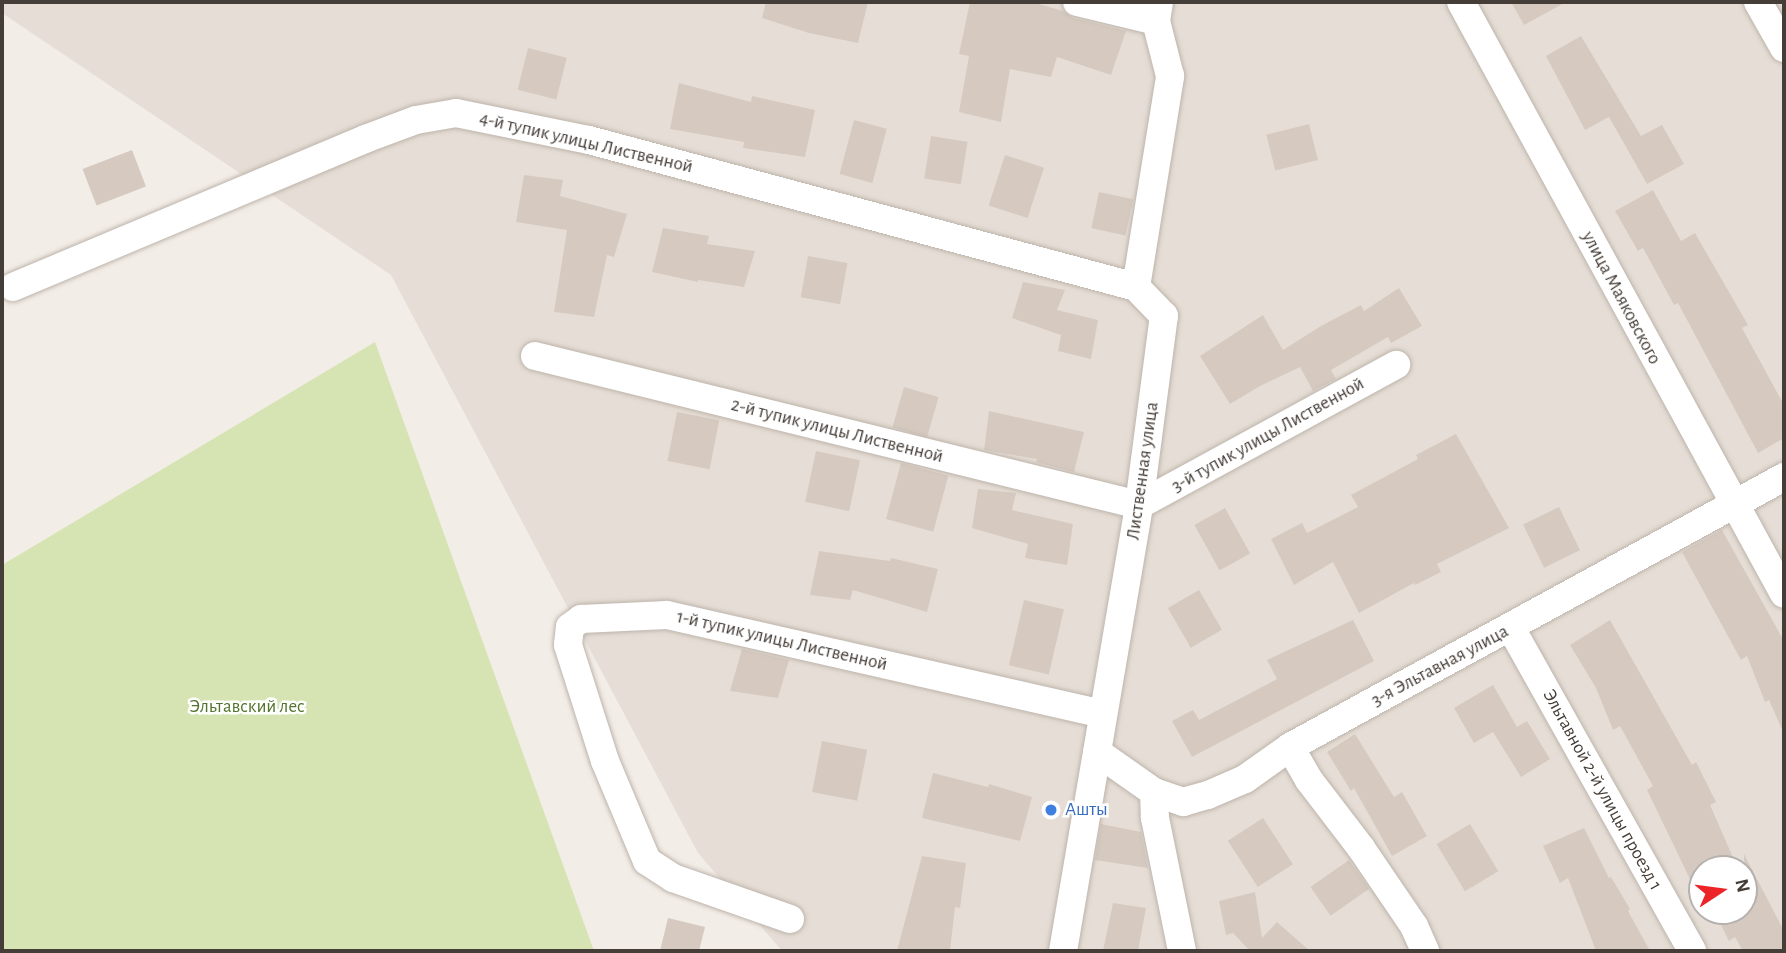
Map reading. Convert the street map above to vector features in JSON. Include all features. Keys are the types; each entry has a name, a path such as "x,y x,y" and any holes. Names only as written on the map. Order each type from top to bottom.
{"street":[{"path":"1077,2 1157,11 1170,76 1136,286"},
{"name":"улица Маяковского","path":"1461,2 1734,507 1784,594"},
{"path":"1758,2 1784,48"},
{"name":"4-й тупик улицы Лиственной","path":"13,287 365,139 416,120 456,113 589,140 1136,286"},
{"name":"Лиственная улица","path":"1063,951 1139,505 1164,316 1136,286"},
{"name":"2-й тупик улицы Лиственной","path":"535,356 1139,505"},
{"name":"3-й тупик улицы Лиственной","path":"1139,505 1396,365"},
{"name":"3-я Эльтавная улица","path":"1097,752 1154,792 1183,802 1208,795 1245,779 1290,747 1734,507 1784,477"},
{"name":"1-й тупик улицы Лиственной","path":"790,919 673,878 647,861 605,761 568,645 570,627 581,619 667,615 1102,714"},
{"name":"Эльтавной 2-й улицы проезд 1","path":"1511,628 1692,951"},
{"path":"1290,747 1309,780 1361,848 1414,926 1425,951"},
{"path":"1154,792 1155,818 1182,951"}],"shaded area":[{"path":"2,2 1784,2 1784,951 782,951 698,853 391,275 2,13"}],"green space":[{"name":"Эльтавский лес","path":"375,342 594,951 2,951 2,565"}],"building":[{"path":"766,2 868,2 858,43 809,33 762,18"},
{"path":"970,2 1032,2 1063,11 1073,18 1126,31 1111,75 1057,57 1051,77 1010,69 1001,122 959,112 969,56 959,54"},
{"path":"1511,2 1566,2 1524,25"},
{"path":"1581,36 1641,136 1662,125 1684,164 1647,184 1609,117 1585,130 1546,56"},
{"path":"528,48 567,58 556,99 518,90"},
{"path":"679,83 751,102 752,96 815,110 805,157 743,148 744,142 670,129"},
{"path":"854,120 887,129 872,183 840,174"},
{"path":"1309,124 1318,160 1275,171 1266,135"},
{"path":"931,136 968,142 961,184 924,178"},
{"path":"132,150 146,186 96,205 83,169"},
{"path":"1005,155 1044,168 1028,218 989,205"},
{"path":"524,175 563,180 560,196 627,214 614,257 607,255 594,317 554,312 567,230 516,222"},
{"path":"1653,190 1681,241 1695,233 1748,325 1742,328 1784,405 1784,438 1758,453 1678,303 1674,305 1643,248 1638,251 1615,211"},
{"path":"1099,192 1133,199 1126,235 1091,228"},
{"path":"663,228 709,236 707,244 755,251 744,287 698,282 652,272"},
{"path":"808,256 847,263 840,304 801,297"},
{"path":"1023,282 1065,290 1057,310 1098,320 1091,359 1058,351 1061,335 1012,318"},
{"path":"1399,288 1422,326 1391,343 1388,337 1331,370 1336,379 1313,391 1300,367 1230,404 1200,356 1263,315 1283,350 1361,305 1364,311"},
{"path":"904,387 939,397 927,437 892,427"},
{"path":"989,411 1084,432 1074,472 1036,462 1037,459 984,450"},
{"path":"677,412 719,420 710,469 667,461"},
{"path":"1456,434 1509,528 1437,564 1441,572 1415,585 1414,583 1359,613 1333,562 1294,585 1271,539 1302,523 1307,533 1358,507 1351,495 1418,459 1416,455"},
{"path":"816,451 860,460 849,511 805,502"},
{"path":"901,463 948,476 933,532 886,519"},
{"path":"978,489 1016,493 1012,510 1073,524 1067,565 1025,558 1028,544 972,528"},
{"path":"1559,507 1580,550 1544,568 1523,525"},
{"path":"1225,508 1250,553 1220,570 1194,525"},
{"path":"1722,530 1784,641 1784,734 1769,700 1765,702 1747,656 1741,660 1682,552"},
{"path":"819,551 890,561 891,558 938,569 927,612 853,590 850,600 810,595"},
{"path":"1199,590 1222,630 1191,648 1168,608"},
{"path":"1024,600 1064,609 1049,675 1009,665"},
{"path":"1353,620 1374,661 1192,757 1172,721 1193,710 1199,720 1277,679 1267,660"},
{"path":"1610,620 1692,765 1696,762 1716,802 1710,805 1732,855 1688,855 1688,875 1647,790 1653,786 1620,726 1613,730 1596,688 1570,645"},
{"path":"742,649 789,660 778,698 730,691"},
{"path":"1493,685 1517,727 1527,721 1550,759 1521,777 1493,732 1474,743 1454,708"},
{"path":"1355,734 1394,797 1402,792 1427,836 1392,856 1354,788 1351,791 1327,752"},
{"path":"822,741 867,750 857,801 812,792"},
{"path":"933,773 988,787 989,784 1032,797 1020,841 922,818"},
{"path":"1263,818 1293,864 1258,887 1228,841"},
{"path":"1101,824 1141,832 1148,868 1095,860"},
{"path":"1470,824 1498,871 1465,891 1437,844"},
{"path":"1584,828 1609,878 1611,877 1630,909 1628,911 1650,951 1596,951 1568,878 1560,883 1543,846"},
{"path":"922,856 966,863 960,908 955,907 950,951 897,951"},
{"path":"1349,860 1369,889 1331,916 1310,887"},
{"path":"1758,881 1784,931 1784,951 1743,951 1735,937 1729,941 1721,925 1758,925"},
{"path":"1255,892 1262,938 1277,922 1310,951 1250,951 1233,933 1226,935 1219,901"},
{"path":"1113,903 1146,908 1138,951 1103,951"},
{"path":"668,918 705,927 699,951 660,951"}],"place":[{"name":"Ашты","path":"1051,810"}]}
